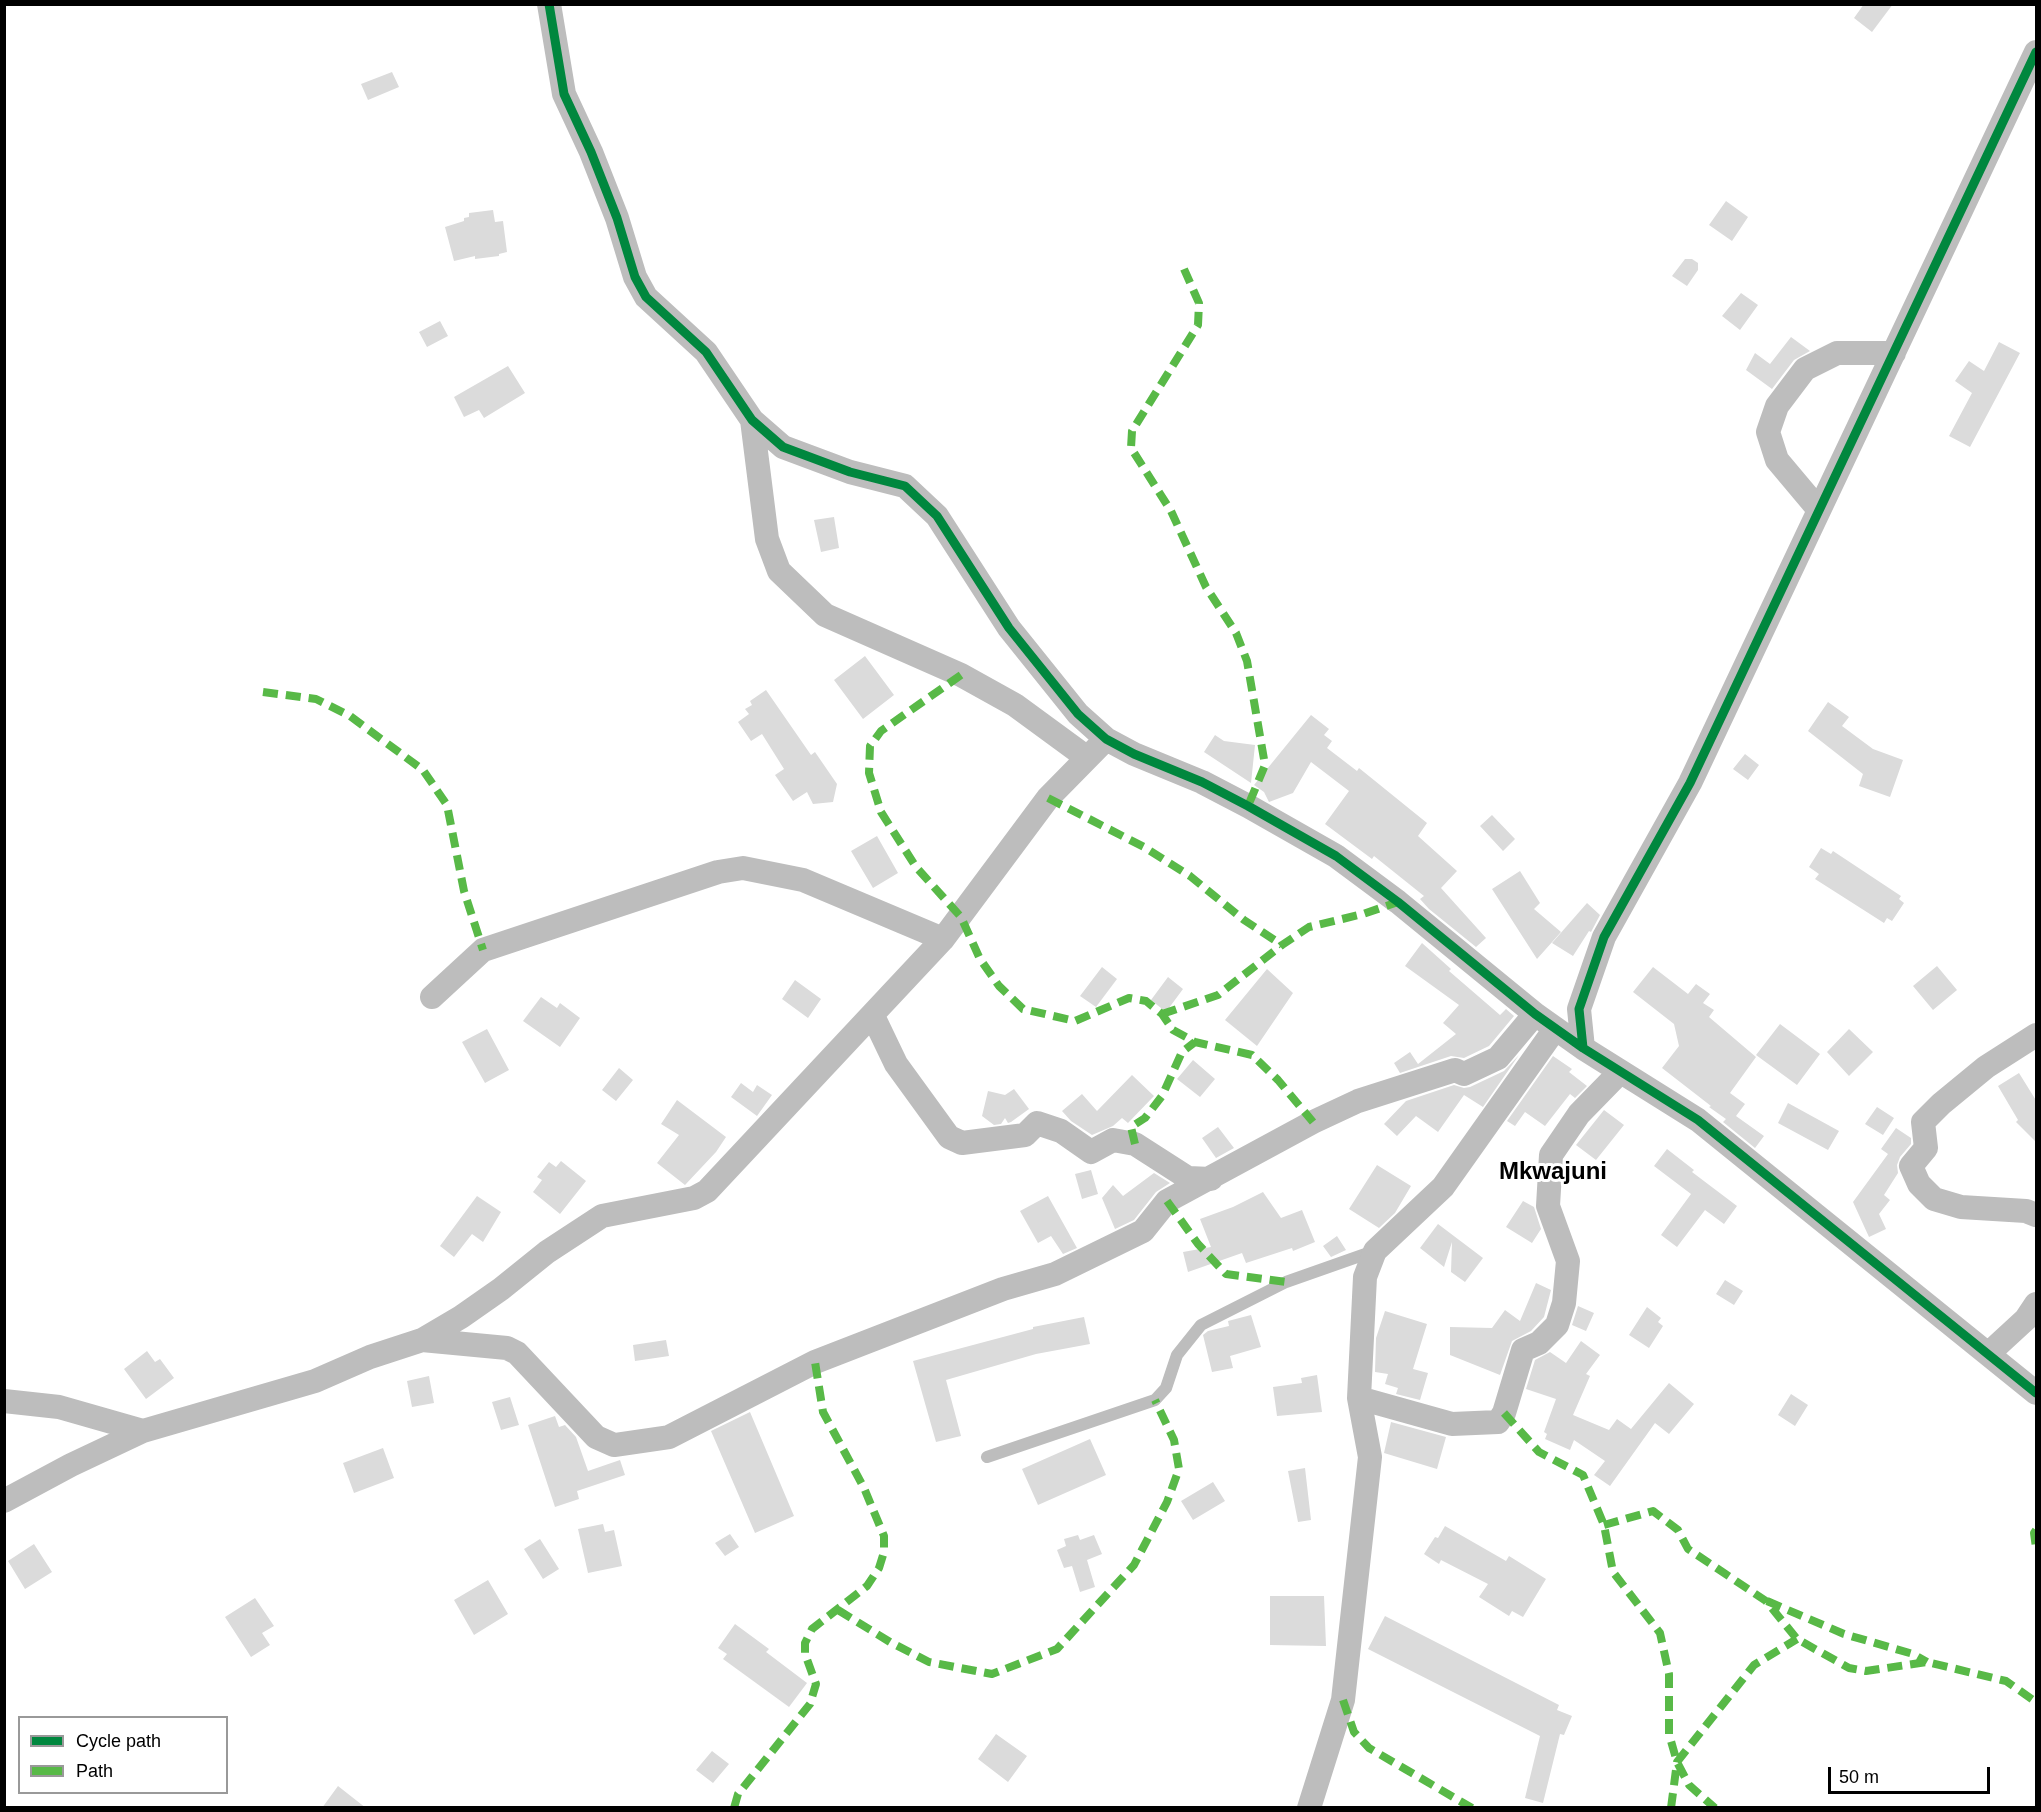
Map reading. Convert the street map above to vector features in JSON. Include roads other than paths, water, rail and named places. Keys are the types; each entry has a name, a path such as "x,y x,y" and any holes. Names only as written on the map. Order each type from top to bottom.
{"street":[{"path":"549,4 564,94 618,218 635,277 646,297 706,352 752,420 783,447 850,472 905,486 937,516 1009,628 1078,714 1106,739 1134,754 1202,782 1336,856 1398,902 1555,1029 1698,1120 2037,1393"},
{"path":"1583,1048 1579,1009 1604,937 1690,783 2037,52"},
{"path":"1819,510 1777,460 1768,432 1776,406 1805,369 1837,353 1894,353"},
{"path":"752,420 767,539 779,571 825,615 961,675 1014,705 1086,757"},
{"path":"4,1501 71,1465 143,1431 315,1381 370,1357 422,1340 461,1317 547,1252 602,1216 694,1198 707,1191 943,939 1048,798 1106,739"},
{"path":"432,997 483,950 718,872 743,868 803,880 943,939"},
{"path":"422,1340 507,1348 517,1353 596,1437 614,1445 669,1437 815,1362 1003,1289 1055,1274 1143,1231 1167,1202 1313,1122 1358,1101 1455,1070 1464,1074 1498,1058 1536,1014"},
{"path":"873,1016 896,1064 949,1137 962,1143 1025,1135 1037,1123 1061,1131 1090,1152 1113,1140 1135,1144 1188,1178 1211,1179"},
{"path":"1309,1808 1343,1700 1370,1456 1359,1398 1365,1277 1375,1251 1443,1187 1555,1029"},
{"path":"2037,1035 1986,1067 1923,1122 1926,1148 1911,1166 1919,1184 1934,1199 1961,1208 2026,1211 2037,1215"},
{"path":"1359,1398 1452,1424 1498,1422 1504,1413 1523,1350 1539,1343 1557,1325 1564,1303 1568,1261 1548,1206 1551,1155 1579,1114 1620,1072"},
{"path":"1988,1354 2026,1319 2037,1304"},
{"path":"4,1401 59,1407 143,1431"}],"lane":[{"path":"987,1457 1155,1400 1166,1389 1177,1355 1201,1325 1286,1282 1375,1251"}],"district":[{"name":"Mkwajuni","path":"1553,1172"}]}
